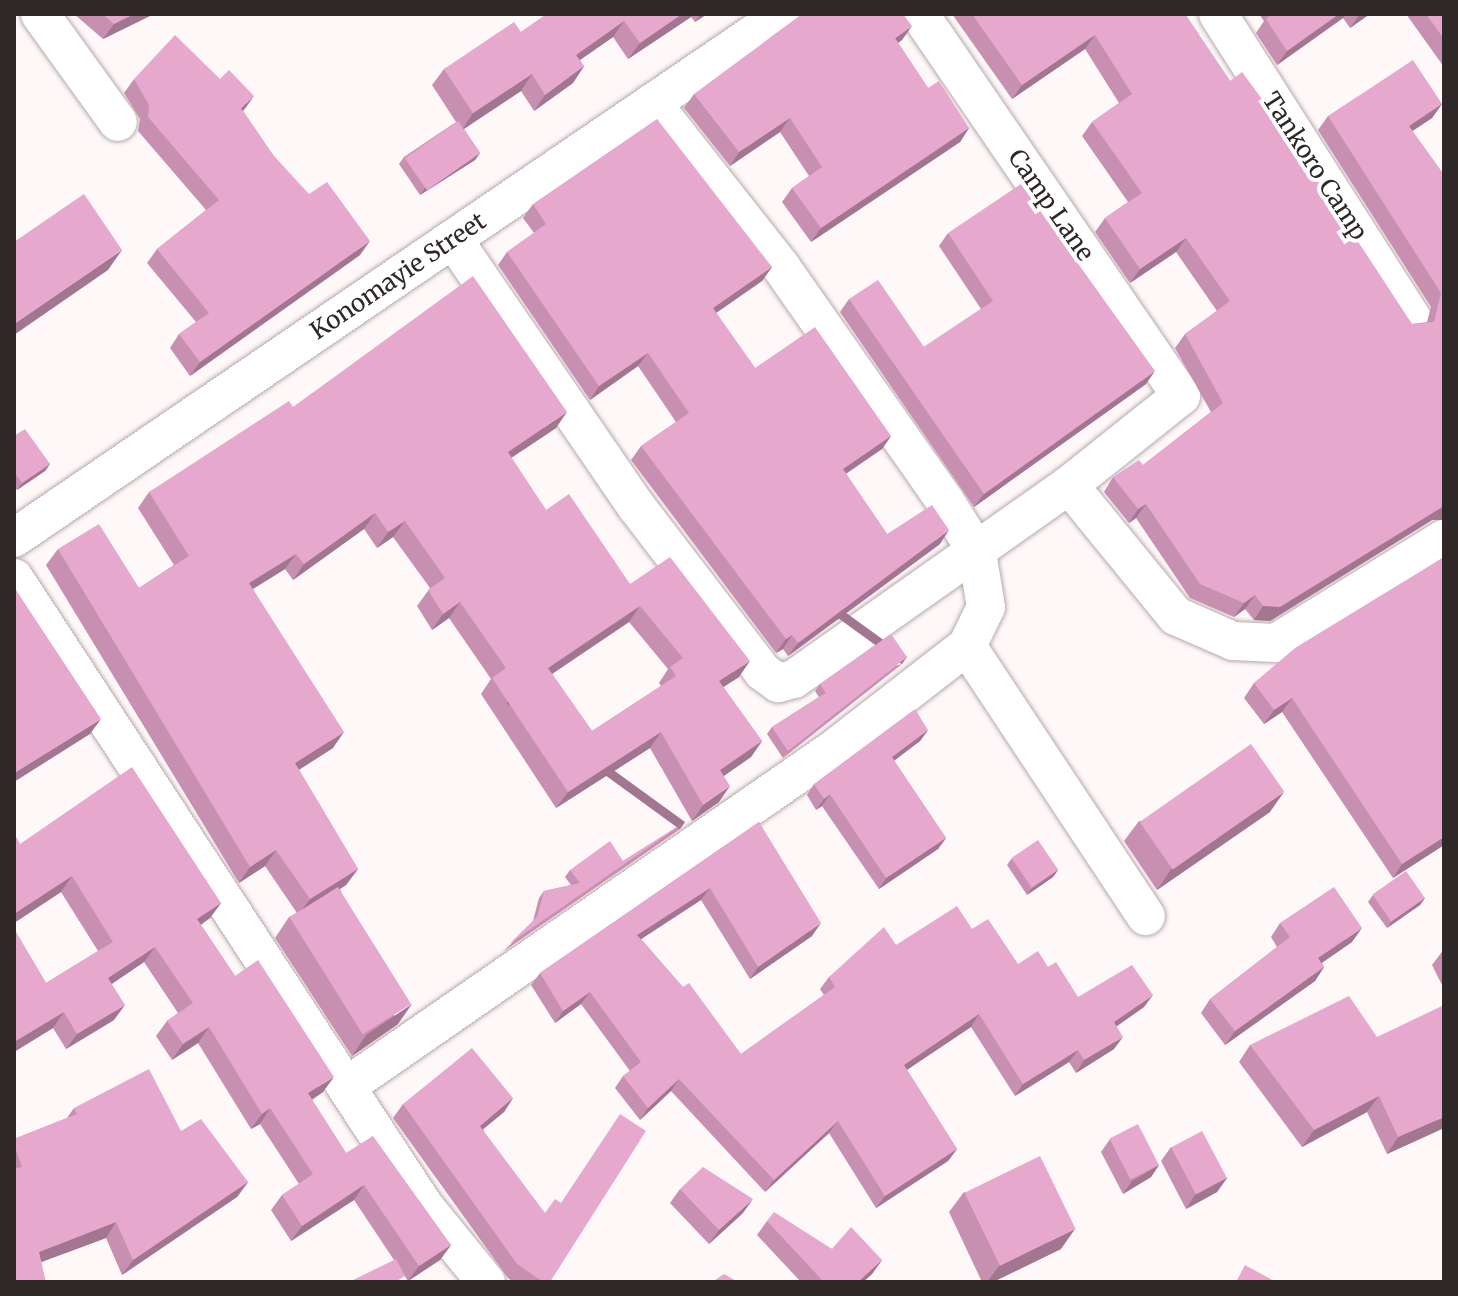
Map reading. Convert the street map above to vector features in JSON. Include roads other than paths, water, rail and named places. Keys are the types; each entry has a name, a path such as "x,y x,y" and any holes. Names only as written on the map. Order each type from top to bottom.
{"street":[{"path":"40,14 118,122"},
{"name":"Konomayie Street","path":"14,538 783,14"},
{"name":"Camp Lane","path":"919,14 1181,396 1069,485"},
{"name":"Tankoro Camp","path":"1218,14 1412,318"},
{"path":"347,1086 834,749 967,646 986,607 977,552 782,268 652,103"},
{"path":"453,239 636,506 778,683 977,552 1069,485 1176,616 1233,641 1276,643 1444,539"},
{"path":"14,578 424,1206 486,1282"},
{"path":"967,646 1146,916"}]}
